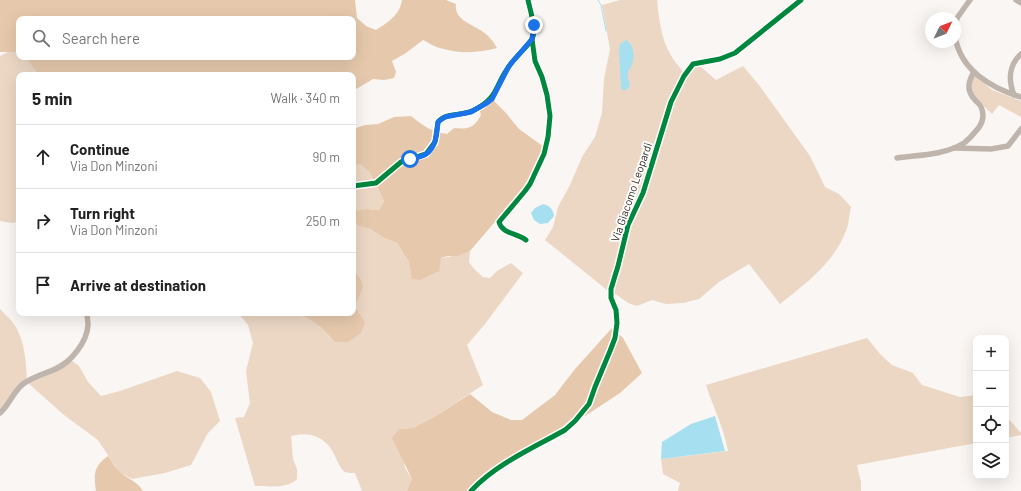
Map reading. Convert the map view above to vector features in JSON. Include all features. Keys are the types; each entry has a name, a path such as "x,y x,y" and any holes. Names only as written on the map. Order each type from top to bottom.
{"street":[{"path":"526,240 501,227 499,222 525,191 544,154 546,147 550,116 547,95 542,77 535,61 532,39 534,25 528,0"},
{"name":"Via Giacomo Leopardi","path":"471,491 482,479 565,430 575,421 589,404 594,387 615,338 616,310 611,298 611,289 628,225 644,193 671,102 684,76 693,64 720,59 735,53 801,0"},
{"path":"961,13 970,0"},
{"path":"1016,0 1021,3"},
{"path":"356,185 376,182 401,162 426,154 435,142 438,122 445,117 471,112 487,103 495,93 509,66 532,39"},
{"path":"958,48 965,63 974,72 996,88 1021,97"},
{"path":"1014,95 1010,83 1010,73 1016,60 1021,54"},
{"path":"953,148 965,142 980,127 983,120 983,112 980,105 974,99 968,83 974,72"},
{"path":"897,158 953,148 991,149 1008,146 1021,129"},
{"path":"0,413 16,391 24,383 66,364 79,349 88,327 87,316"}],"shaded area":[{"path":"0,0 355,0 357,18 366,26 376,30 396,14 402,0 446,0 456,4 456,9 461,18 484,33 491,39 497,48 476,52 462,52 433,46 423,40 406,53 392,61 396,72 394,78 384,80 373,79 356,89 356,72 37,72 27,60 356,60 356,16 16,16 16,52 0,52"},
{"path":"620,0 657,0 661,30 667,48 672,57 685,73 691,62 700,66 716,80 743,66 759,85 810,156 825,187 839,194 851,207 846,231 834,253 818,272 780,304 749,264 719,282 699,299 683,303 666,304 652,300 637,306 628,303 607,290 545,240 553,227 558,207 570,185 582,157 595,137 602,113 604,79 610,49 602,5"},
{"path":"10,51 16,52 16,60 27,60 37,72 16,72 16,222 12,223 0,221 0,56"},
{"path":"974,75 992,90 1021,101 1021,117 999,105 992,114 973,96 969,85"},
{"path":"492,99 519,129 544,147 543,153 523,189 470,251 457,256 441,258 439,271 420,280 412,279 409,262 397,243 384,238 370,229 359,226 356,223 356,211 366,209 379,210 384,201 370,173 361,164 356,165 356,128 365,125 378,124 394,117 411,116 428,128 447,134 454,128 467,128 473,126 481,115 479,108"},
{"path":"361,163 370,173 384,201 379,210 366,209 359,226 370,229 384,238 397,243 409,262 448,257 470,251 469,262 483,277 490,278 497,271 511,263 523,273 485,324 467,345 483,385 434,417 413,428 399,429 405,468 412,479 407,490 362,491 355,473 345,472 343,470 327,444 317,437 305,434 291,436 293,459 297,469 297,479 283,486 255,486 235,418 244,417 250,403 246,371 253,343 248,325 240,316 302,317 313,322 334,342 365,322 356,308 363,283 356,273 356,164"},
{"path":"356,273 363,283 361,294 356,304"},
{"path":"356,308 365,322 361,333 348,342 334,342 326,332 301,316 356,316"},
{"path":"0,309 13,323 20,336 24,351 27,381 68,358 79,366 88,382 101,396 177,371 200,378 211,392 220,421 208,433 191,465 165,473 132,479 119,472 98,440 64,415 27,382 0,412"},
{"path":"612,328 623,338 642,373 620,393 545,440 498,465 469,491 405,491 407,490 412,479 392,438 399,429 413,428 434,417 470,394 492,412 511,420 522,420 555,395 575,369"},
{"path":"867,338 880,354 892,365 913,373 922,385 960,397 973,395 973,444 857,465 861,482 861,491 678,491 680,483 663,474 661,459 728,451 721,426 706,385"},
{"path":"1009,419 1021,433 1021,435 1009,437"},
{"path":"108,456 118,470 135,482 143,491 96,491 95,475 97,467"}],"water":[{"path":"626,40 633,49 634,56 628,72 630,84 626,90 622,90 619,52 620,44"},
{"path":"543,204 551,208 554,216 548,223 540,224 534,220 531,213 535,208"},
{"path":"715,416 725,451 661,459 662,442 691,424"}],"waterway":[{"path":"598,0 601,5 606,31"}],"cycle path":[{"path":"356,186 376,183 401,162 426,154 435,142 438,122 441,119 450,115 472,111 488,101 496,91 505,72 532,39 534,31 528,0"},
{"path":"471,491 481,481 503,465 565,430 575,421 589,404 615,338 617,323 616,310 611,298 611,289 628,225 643,193 671,102 684,76 693,64 720,59 735,53 801,0"},
{"path":"526,240 506,231 499,222 530,184 544,154 548,137 550,116 547,95 542,77 535,61 532,39"}],"route":[{"path":"410,159 426,154 431,148 435,142 438,122 440,120 445,117 471,112 492,99 509,66 532,39 534,25"}]}
